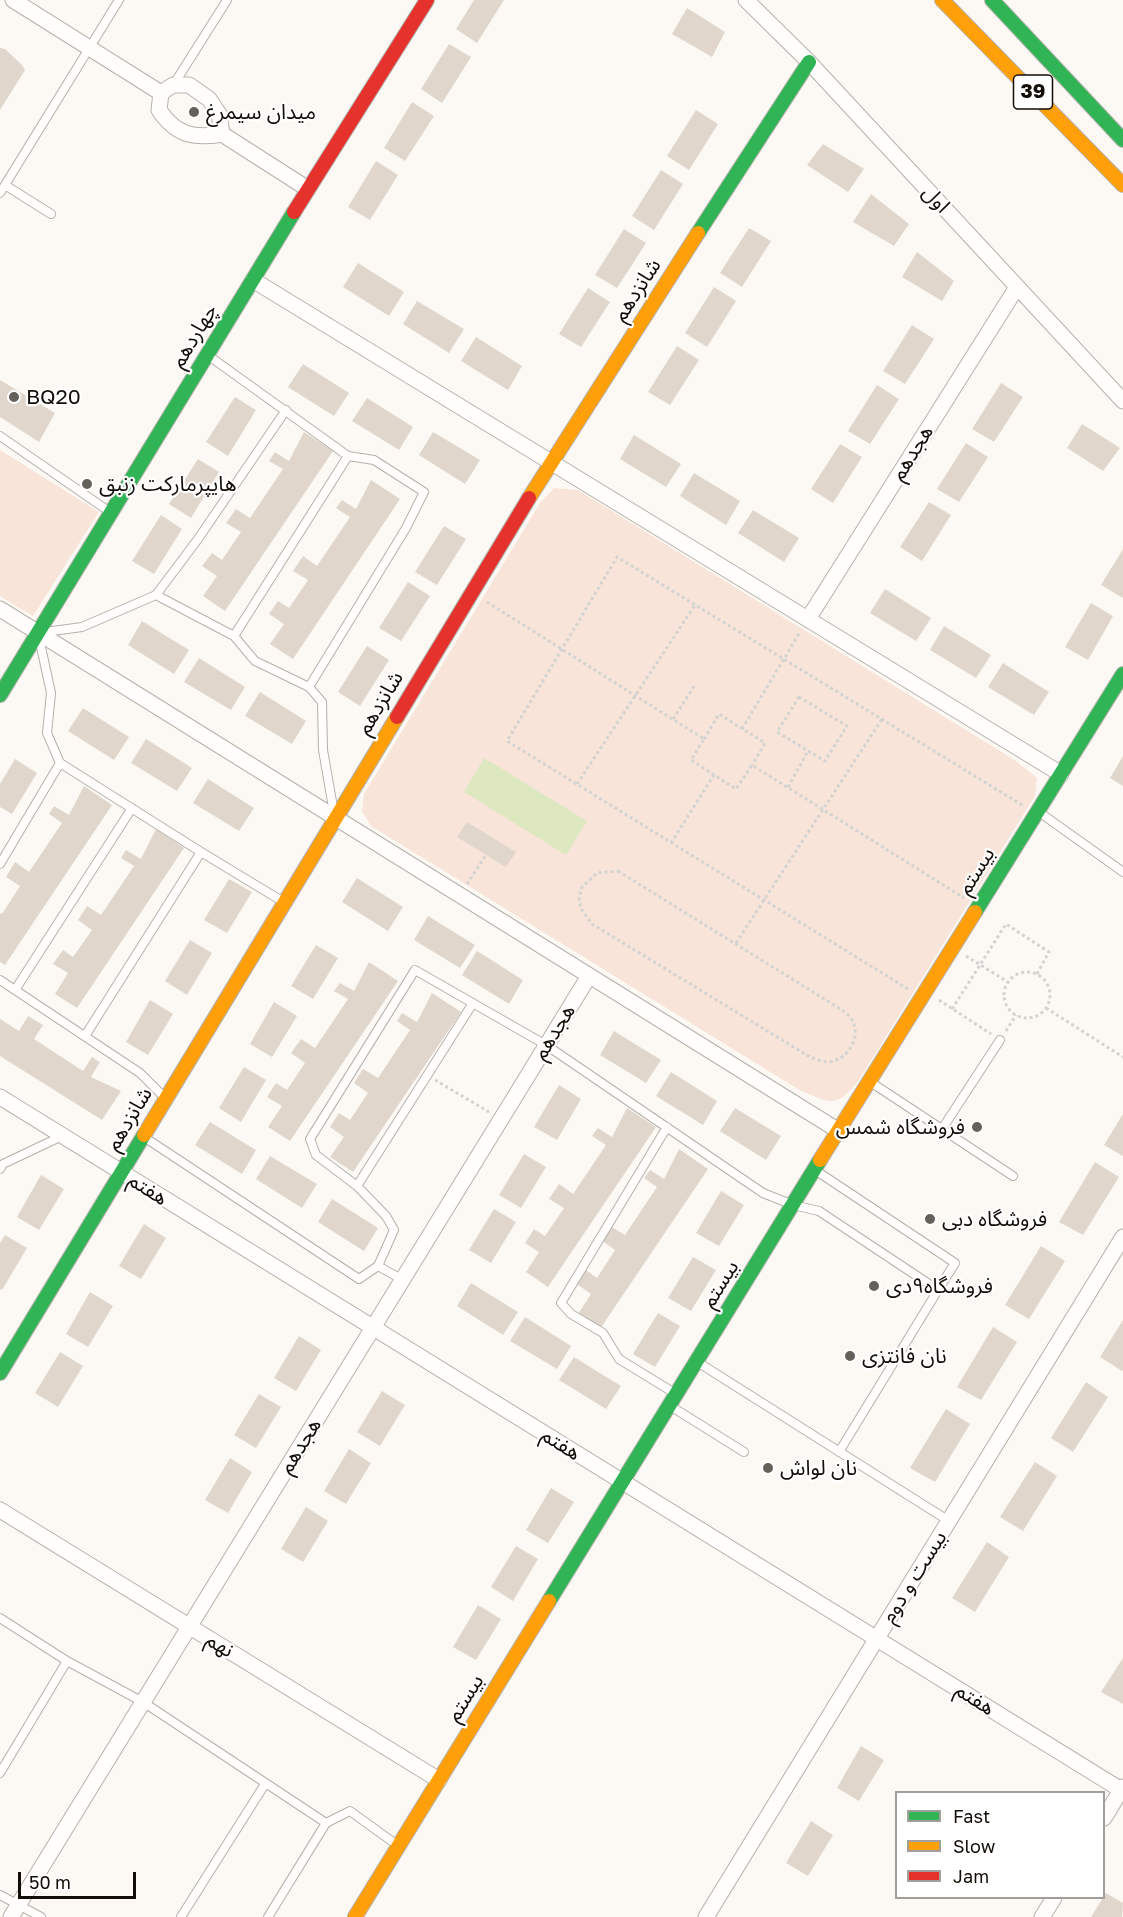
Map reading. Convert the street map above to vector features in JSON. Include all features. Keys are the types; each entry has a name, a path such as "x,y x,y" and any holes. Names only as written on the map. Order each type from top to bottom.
{"street":[{"path":"13,0 88,47 167,89 189,85 208,99 219,114 222,134"},
{"name":"چهاردهم","path":"0,695 308,189 427,0"},
{"name":"اول","path":"746,0 809,62 1123,401"},
{"name":"39","path":"942,0 1123,185"},
{"name":"39","path":"992,0 1123,140"},
{"path":"1007,0 1049,61"},
{"name":"شانزدهم","path":"0,1373 551,462 809,62"},
{"path":"167,89 159,110 169,124 184,133 202,137 222,134 308,189"},
{"path":"253,280 1061,774"},
{"name":"هجدهم","path":"808,619 1017,286"},
{"path":"0,609 839,1131"},
{"name":"بیستم","path":"355,1917 814,1170 1123,674"},
{"name":"هجدهم","path":"15,1911 589,975"},
{"name":"هفتم","path":"0,1098 1122,1789"},
{"name":"بیست و دوم","path":"706,1917 1123,1237"},
{"name":"نهم","path":"0,1510 439,1780"},
{"path":"1105,1816 1122,1789"},
{"path":"1042,1917 1053,1899"}],"lane":[{"path":"0,193 119,0"},
{"path":"167,89 228,0"},
{"path":"5,185 51,214"},
{"path":"207,355 348,456 374,460 424,492 406,528 309,687"},
{"path":"284,902 60,763 47,733 51,693 38,633 82,627 156,595 198,539 286,410"},
{"path":"0,436 112,513"},
{"path":"234,636 348,456"},
{"path":"156,595 234,636 255,661 309,687 322,702 323,750 335,818"},
{"path":"0,864 60,763"},
{"path":"15,990 132,808"},
{"path":"1038,811 1123,872"},
{"path":"85,1036 201,852"},
{"path":"143,1136 359,1279 378,1266 394,1230 386,1216 357,1186 316,1155 310,1139 415,970 546,1045 763,1193 793,1205 819,1211 938,1290"},
{"path":"0,980 140,1073 166,1099"},
{"path":"357,1186 473,1003"},
{"path":"942,1129 1000,1040"},
{"path":"869,1081 1013,1176"},
{"path":"667,1127 561,1303 571,1314 603,1333 619,1359 744,1452"},
{"path":"0,1169 3,1164 62,1136"},
{"path":"814,1170 955,1263 840,1452"},
{"path":"378,1266 403,1280"},
{"path":"697,1361 949,1521"},
{"path":"0,1618 67,1661 142,1702 326,1823"},
{"path":"0,1773 67,1661"},
{"path":"181,1917 266,1784"},
{"path":"268,1917 326,1823 350,1811 399,1846"},
{"path":"0,1895 15,1911 41,1917"}],"path":[{"path":"1016,1015 1000,1040 925,992 908,989 507,741 617,557 1021,805 1038,811"},
{"path":"472,592 704,739"},
{"path":"577,784 694,605"},
{"path":"742,729 808,619"},
{"path":"673,719 695,685"},
{"path":"799,697 847,726 825,761 808,751 777,732 799,697"},
{"path":"719,714 742,729 765,743 736,789 691,760 719,714"},
{"path":"736,943 882,719"},
{"path":"788,787 808,751"},
{"path":"752,765 978,907"},
{"path":"671,843 714,775"},
{"path":"460,895 486,855"},
{"path":"618,871 736,943 852,1018 855,1030 853,1046 842,1058 826,1062 810,1057 592,924 581,909 579,898 582,887 597,873 618,871"},
{"path":"952,1009 1006,924 1049,952 1037,974"},
{"path":"953,947 1008,982"},
{"path":"1024,971 1037,974 1047,982 1050,995 1046,1008 1036,1017 1023,1018 1011,1012 1004,1001 1004,988 1011,977 1024,971"},
{"path":"1046,1008 1123,1057"},
{"path":"427,1075 500,1120"}],"shaded area":[{"path":"0,450 99,512 33,616 0,596"},
{"path":"554,488 578,490 1016,761 1037,778 1035,796 859,1080 845,1096 839,1099 827,1100 801,1091 371,826 362,811 364,794 540,503"},
{"path":"484,758 587,821 566,855 464,792"}],"building":[{"path":"474,0 504,0 477,43 456,29"},
{"path":"687,8 725,32 712,57 672,34"},
{"path":"449,44 471,57 442,103 421,89"},
{"path":"0,48 5,49 25,70 0,110"},
{"path":"412,102 434,116 405,161 384,148"},
{"path":"696,110 718,124 689,170 667,156"},
{"path":"823,144 864,169 848,192 807,165"},
{"path":"376,161 398,175 370,220 348,207"},
{"path":"661,170 683,184 654,230 632,216"},
{"path":"871,194 909,224 894,246 853,222"},
{"path":"749,228 771,241 742,287 720,273"},
{"path":"624,229 646,243 617,288 595,275"},
{"path":"917,252 954,281 942,301 902,277"},
{"path":"358,263 404,292 389,316 343,287"},
{"path":"714,287 736,301 707,347 685,333"},
{"path":"588,288 610,302 581,347 559,334"},
{"path":"417,301 464,329 449,353 403,324"},
{"path":"912,325 934,339 905,384 883,371"},
{"path":"476,337 522,366 508,390 461,361"},
{"path":"677,346 699,360 670,405 648,392"},
{"path":"303,364 349,393 334,416 288,387"},
{"name":"BQ20","path":"0,380 55,413 39,442 0,417"},
{"path":"1001,383 1023,397 994,442 972,429"},
{"path":"877,385 899,399 870,444 848,431"},
{"path":"235,397 256,410 228,456 206,442"},
{"path":"367,398 413,427 399,450 352,421"},
{"path":"1082,424 1120,448 1103,471 1067,448"},
{"path":"304,432 333,451 225,611 203,596 217,576 202,566 212,553 222,560 241,532 226,523 236,509 250,518 283,469 269,461 275,452 289,461"},
{"path":"433,432 480,460 465,484 419,455"},
{"path":"634,435 681,464 666,487 620,459"},
{"path":"966,443 988,457 959,502 937,489"},
{"path":"840,444 862,457 833,503 811,489"},
{"path":"198,459 219,472 191,518 169,504"},
{"path":"694,473 740,501 726,525 680,496"},
{"path":"371,480 400,499 293,659 270,644 284,624 269,614 278,601 289,608 308,580 293,571 303,556 317,566 350,517 336,508 342,500 356,509"},
{"path":"929,502 951,515 922,561 900,547"},
{"path":"753,510 799,538 784,562 738,533"},
{"path":"161,515 182,529 154,574 132,561"},
{"path":"444,526 466,539 437,585 415,572"},
{"path":"1123,549 1123,598 1101,585"},
{"path":"408,582 430,596 401,641 379,628"},
{"path":"885,589 931,618 916,641 870,613"},
{"path":"1091,603 1113,616 1088,660 1065,647"},
{"path":"142,621 189,650 174,674 128,645"},
{"path":"944,626 991,655 976,678 930,650"},
{"path":"367,646 389,660 360,706 338,692"},
{"path":"199,658 245,687 231,710 184,682"},
{"path":"1003,663 1049,692 1034,715 988,687"},
{"path":"260,692 306,721 292,744 245,716"},
{"path":"83,708 129,737 114,760 68,731"},
{"path":"146,739 192,768 177,791 131,763"},
{"path":"1123,756 1123,786 1110,778"},
{"path":"15,759 37,773 12,814 0,807 0,784"},
{"path":"208,779 254,808 239,831 193,803"},
{"path":"84,786 112,805 5,965 0,962 0,913 2,914 20,886 6,877 15,862 29,872 62,823 49,814 54,806 69,815"},
{"path":"467,822 516,852 506,867 457,837"},
{"path":"156,829 184,848 77,1008 55,994 68,973 53,964 63,950 73,957 92,930 78,920 87,906 101,915 134,866 121,858 126,850 141,859"},
{"path":"357,878 403,907 388,931 342,902"},
{"path":"229,879 252,892 227,933 204,920"},
{"path":"428,916 475,945 460,968 414,940"},
{"path":"190,940 212,953 187,995 165,981"},
{"path":"316,945 338,958 313,999 291,986"},
{"path":"477,951 523,980 509,1004 462,975"},
{"path":"369,962 398,981 290,1141 268,1127 282,1106 267,1097 276,1083 287,1090 305,1063 291,1053 301,1039 315,1048 348,999 334,991 340,983 354,991"},
{"path":"432,993 461,1012 353,1172 330,1157 344,1137 330,1127 339,1113 350,1120 368,1093 354,1083 363,1069 378,1078 410,1030 397,1021 402,1013 417,1022"},
{"path":"150,1000 173,1014 148,1055 126,1042"},
{"path":"274,1002 297,1016 272,1057 250,1044"},
{"path":"28,1016 43,1025 34,1039 83,1071 92,1057 100,1062 91,1077 121,1091 102,1120 0,1056 0,1019 19,1031"},
{"path":"614,1031 661,1060 646,1083 600,1055"},
{"path":"244,1067 266,1080 241,1122 219,1108"},
{"path":"671,1072 717,1101 703,1125 656,1096"},
{"path":"559,1085 581,1099 557,1140 534,1127"},
{"path":"627,1108 656,1127 548,1287 526,1272 539,1252 525,1243 534,1229 545,1236 564,1208 549,1199 559,1184 573,1194 606,1145 592,1136 598,1128 612,1137"},
{"path":"735,1108 781,1136 766,1160 720,1131"},
{"path":"1123,1114 1123,1156 1104,1145"},
{"path":"210,1122 256,1150 242,1174 195,1145"},
{"path":"679,1149 708,1169 600,1329 578,1314 591,1294 577,1284 586,1270 597,1278 615,1250 601,1240 610,1226 625,1235 657,1187 644,1178 650,1170 664,1179"},
{"path":"524,1154 546,1167 521,1208 499,1195"},
{"path":"270,1156 317,1184 302,1208 256,1179"},
{"path":"1095,1162 1119,1177 1083,1235 1059,1222"},
{"path":"41,1175 64,1189 39,1230 17,1217"},
{"path":"721,1191 744,1205 719,1246 696,1233"},
{"path":"332,1199 378,1228 364,1251 318,1222"},
{"path":"494,1209 516,1222 491,1263 469,1250"},
{"path":"144,1224 166,1238 141,1279 119,1266"},
{"path":"5,1235 27,1248 2,1290 0,1289 0,1243"},
{"path":"1041,1246 1065,1261 1029,1319 1005,1305"},
{"path":"693,1257 716,1270 691,1311 668,1298"},
{"path":"471,1283 518,1312 503,1335 457,1306"},
{"path":"90,1292 113,1306 88,1347 66,1334"},
{"path":"658,1313 680,1326 655,1367 633,1354"},
{"path":"525,1317 571,1346 557,1369 510,1341"},
{"path":"1123,1320 1123,1370 1122,1371 1100,1357"},
{"path":"993,1327 1017,1342 981,1400 957,1387"},
{"path":"299,1336 321,1350 296,1391 274,1378"},
{"path":"60,1352 83,1366 58,1407 35,1393"},
{"path":"574,1357 621,1386 606,1409 559,1380"},
{"path":"1086,1382 1108,1397 1073,1452 1051,1438"},
{"path":"382,1391 405,1405 380,1446 357,1432"},
{"path":"259,1394 281,1407 256,1448 234,1435"},
{"path":"946,1409 970,1424 935,1482 910,1468"},
{"path":"349,1449 371,1463 346,1504 324,1491"},
{"path":"230,1458 252,1472 228,1513 205,1500"},
{"path":"1035,1462 1057,1476 1023,1531 1000,1517"},
{"path":"551,1488 574,1502 548,1543 526,1530"},
{"path":"306,1507 328,1521 303,1562 281,1549"},
{"path":"987,1542 1009,1557 975,1612 952,1598"},
{"path":"516,1546 538,1559 513,1601 491,1587"},
{"path":"478,1605 501,1619 476,1660 453,1647"},
{"path":"1123,1658 1123,1704 1101,1692"},
{"path":"861,1746 884,1760 859,1801 837,1788"},
{"path":"811,1821 833,1835 808,1876 786,1863"},
{"path":"1106,1893 1123,1903 1122,1917 1091,1917 1102,1899 1105,1899"}],"traffic: fast":[{"path":"992,0 1123,140"},
{"path":"698,233 809,62"},
{"path":"0,695 294,212"},
{"path":"975,912 1123,674"},
{"path":"0,1373 144,1135"},
{"path":"549,1601 820,1160"}],"traffic: slow":[{"path":"942,0 1123,185"},
{"path":"529,498 698,233"},
{"path":"144,1135 397,717"},
{"path":"820,1160 975,912"},
{"path":"355,1917 549,1601"}],"traffic: jam":[{"path":"294,212 427,0"},
{"path":"397,717 529,498"}],"place":[{"name":"میدان سیمرغ","path":"194,112"},
{"name":"BQ20","path":"14,397"},
{"name":"هایپرمارکت زنبق","path":"87,484"},
{"name":"فروشگاه شمس","path":"977,1127"},
{"name":"فروشگاه دبی","path":"930,1219"},
{"name":"فروشگاه۹دی","path":"874,1286"},
{"name":"نان فانتزی","path":"850,1356"},
{"name":"نان لواش","path":"768,1468"}]}
